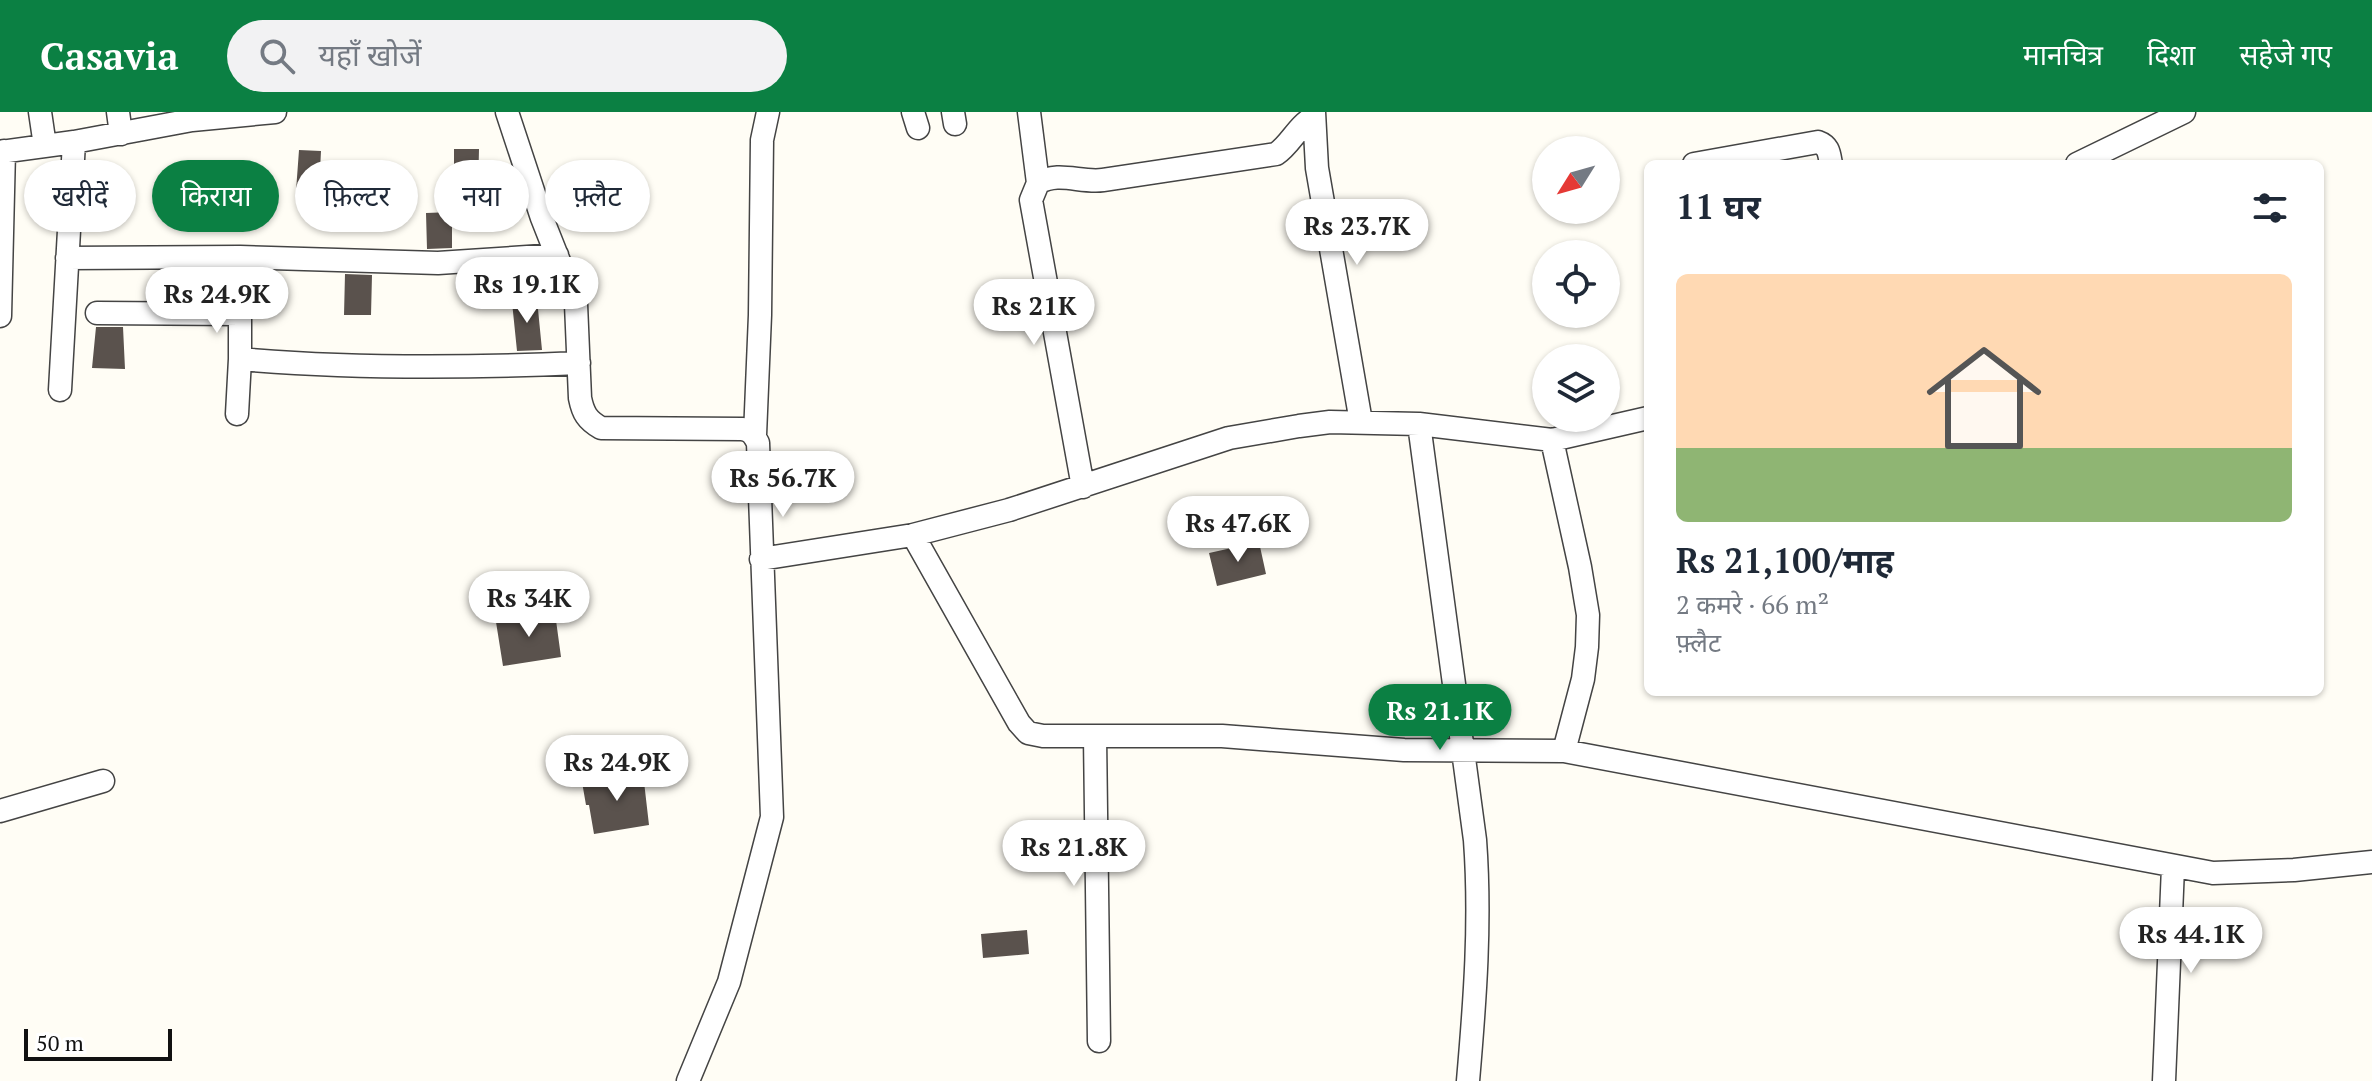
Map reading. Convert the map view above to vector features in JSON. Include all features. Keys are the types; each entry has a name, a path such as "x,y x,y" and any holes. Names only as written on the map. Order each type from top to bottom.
{"street":[{"path":"40,112 45,146"},
{"path":"688,1081 729,982 772,817 758,443 755,435 762,151 768,112"},
{"path":"1029,112 1038,183 1031,200 1083,487"},
{"path":"2109,157 2153,116 2184,112"},
{"path":"0,316 2,151 74,142 120,123 264,113"},
{"path":"514,114 542,218 576,304 583,412 590,422 601,428 742,429 755,435"},
{"path":"1038,183 1057,176 1090,182 1276,154 1314,115"},
{"path":"1314,115 1317,168 1361,422"},
{"path":"60,390 74,142"},
{"path":"1717,160 1818,142 1825,144 1830,160"},
{"path":"67,258 240,257 438,263 557,255"},
{"path":"237,414 240,257"},
{"path":"97,313 240,314"},
{"path":"240,359 310,365 492,367 579,363"},
{"path":"761,559 913,535 1009,510 1229,438 1330,422 1361,422 1419,424 1552,440 1644,419"},
{"path":"1419,424 1478,878 1478,963 1468,1081"},
{"path":"1552,440 1588,615 1583,679 1564,751"},
{"path":"913,535 1019,723 1028,733 1043,736 1222,736 1404,750 1564,751 2213,873 2253,873 2372,862"},
{"path":"1095,736 1099,1041"},
{"path":"0,811 103,781"},
{"path":"2164,1081 2173,867"}],"building":[{"path":"454,149 479,149 479,160 454,160"},
{"path":"299,150 321,151 321,160 298,160"},
{"path":"426,213 434,213 434,232 452,232 452,248 427,249"},
{"path":"345,274 372,275 371,315 344,315"},
{"path":"537,299 542,350 517,351 512,302"},
{"path":"96,327 123,327 125,369 92,368"},
{"path":"1259,542 1266,574 1217,586 1209,553"},
{"path":"555,613 561,657 503,666 496,622"},
{"path":"643,773 649,825 594,834 582,782"},
{"path":"1027,930 1029,954 983,958 981,934"}]}
